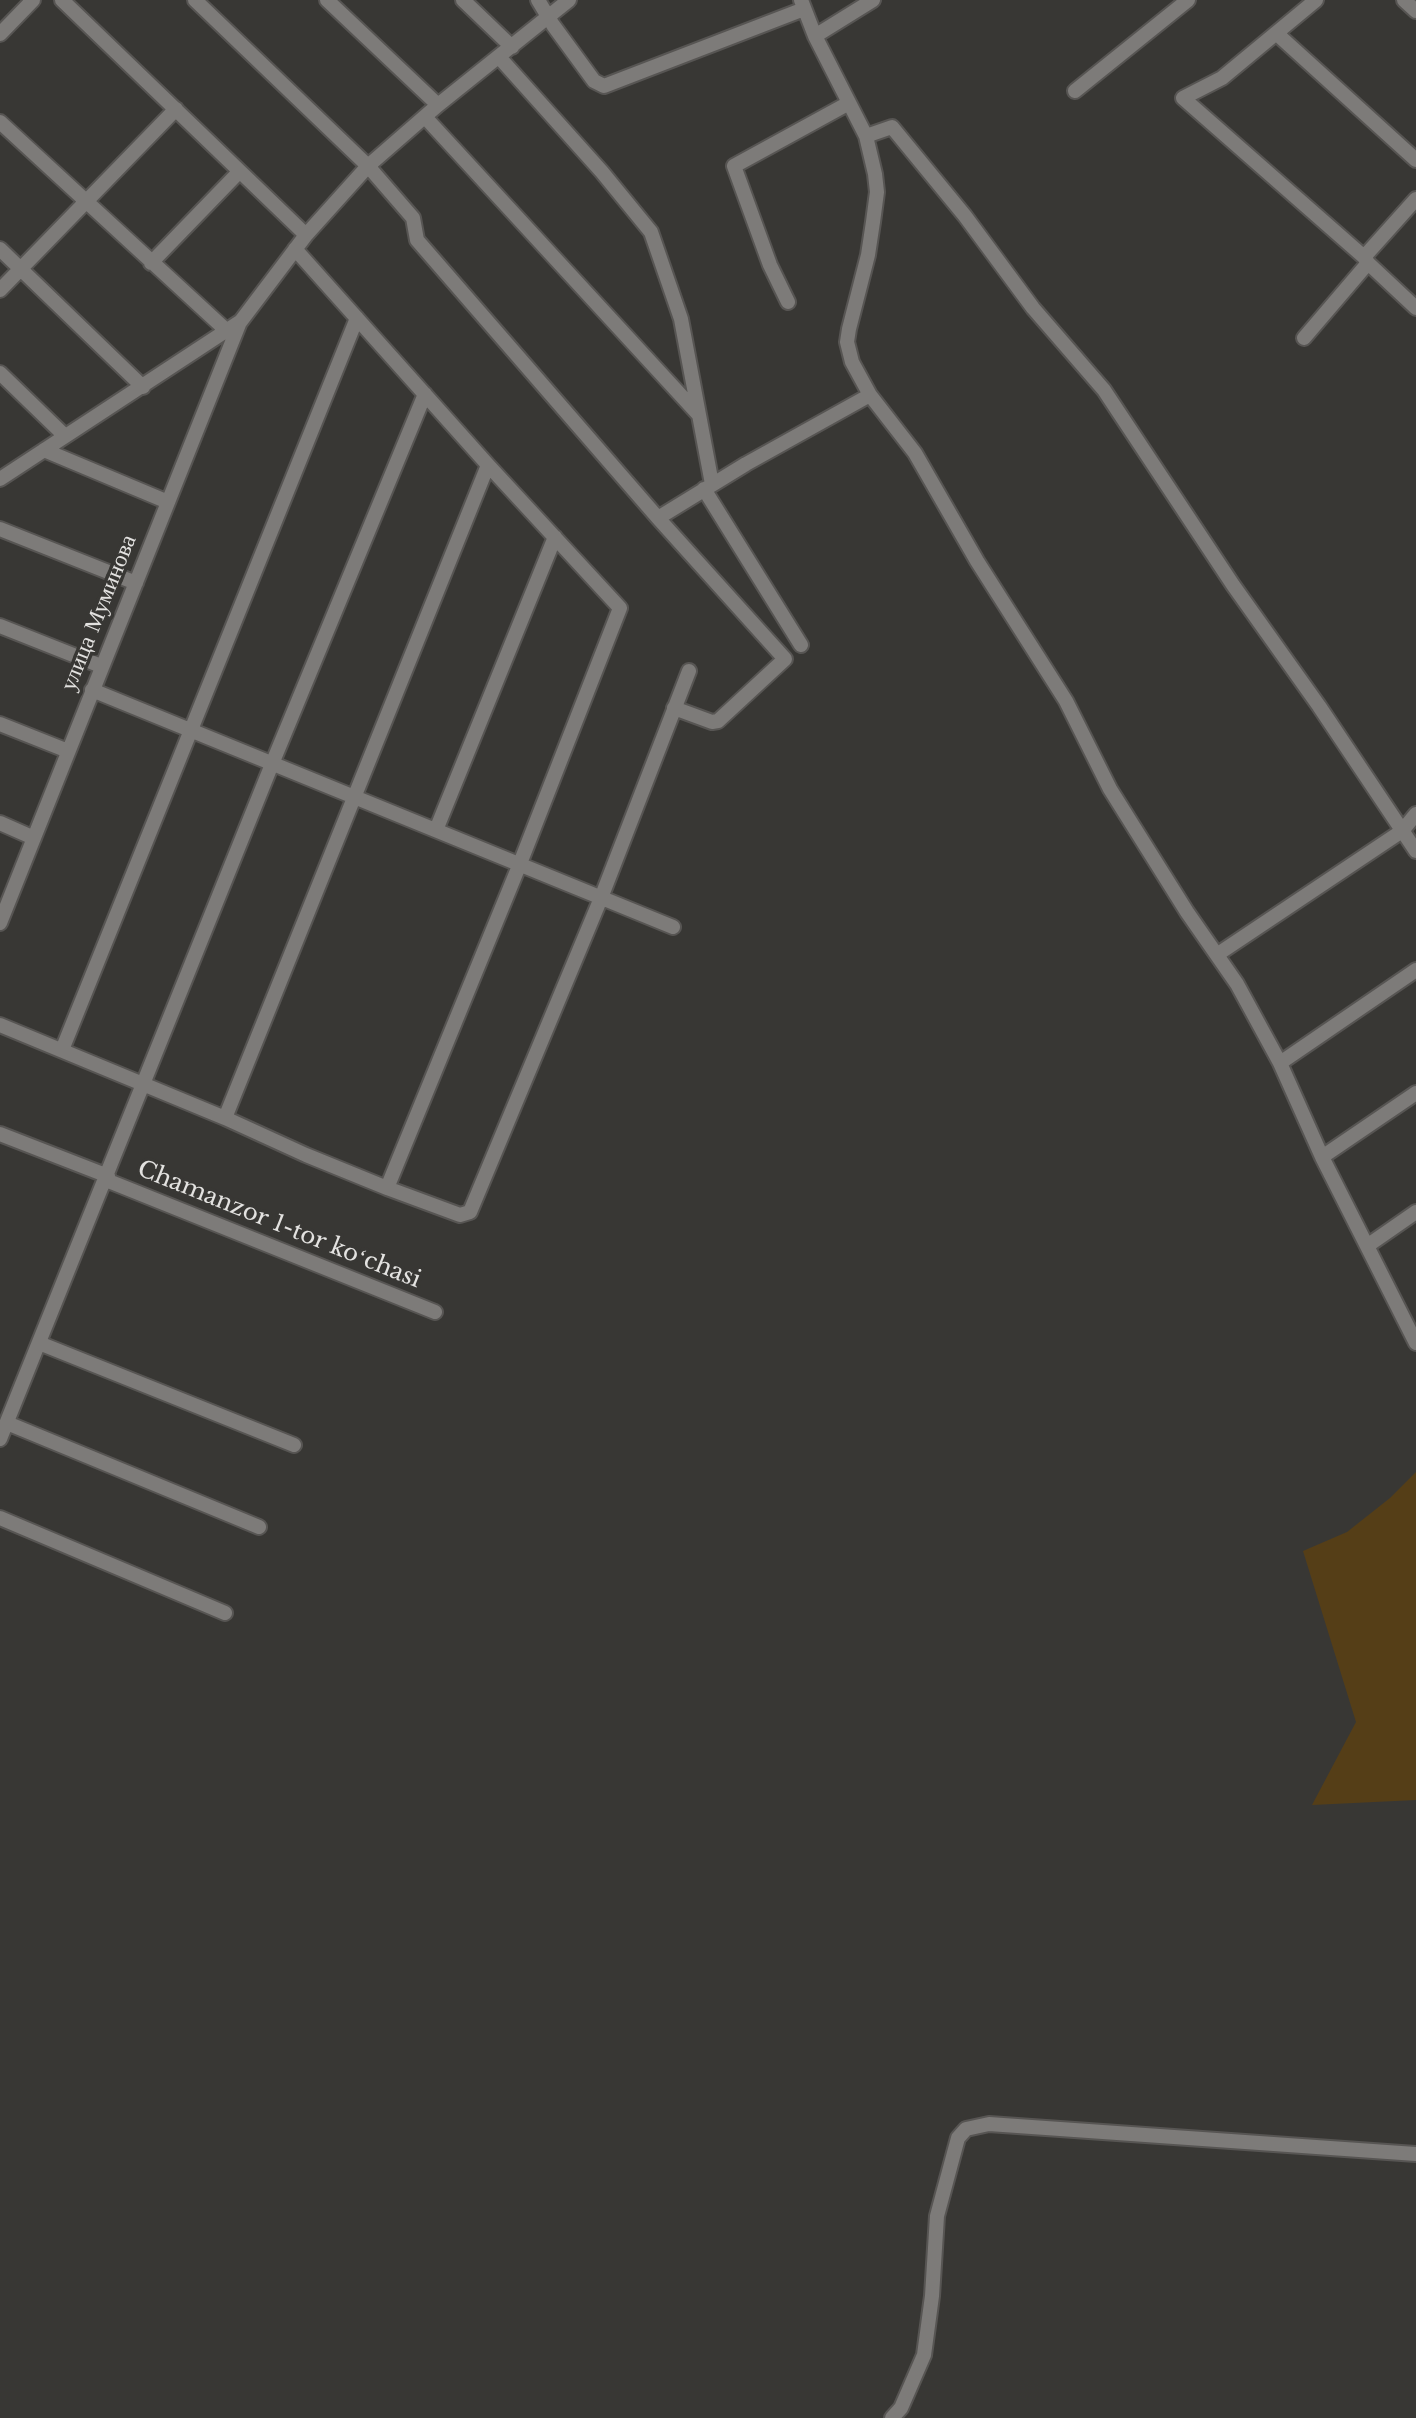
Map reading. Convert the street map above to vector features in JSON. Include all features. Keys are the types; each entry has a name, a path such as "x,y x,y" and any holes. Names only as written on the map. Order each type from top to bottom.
{"street":[{"path":"0,34 33,0"},
{"path":"62,0 306,234"},
{"path":"195,0 368,166 412,218 417,240 658,518 785,659 718,721 712,722 674,708"},
{"path":"327,0 438,106"},
{"path":"463,0 512,47"},
{"path":"538,0 546,16 594,82 604,86 802,4 815,36 866,136 876,174 877,192 868,255 848,342 852,362 870,395 923,466 977,561 1066,701 1110,789 1187,912 1237,984 1280,1063 1322,1157 1414,1334"},
{"path":"0,479 241,321 306,234 368,166 546,16 569,0"},
{"path":"815,36 873,0"},
{"path":"1074,91 1188,0"},
{"path":"1317,0 1222,78 1183,98 1366,260 1416,308"},
{"path":"1404,0 1416,11"},
{"path":"1276,33 1416,160"},
{"path":"499,57 603,172 652,232 681,319 699,416 708,486 802,645"},
{"path":"788,302 770,265 734,166 849,103"},
{"path":"0,289 176,109"},
{"path":"425,117 699,416"},
{"path":"0,122 227,331"},
{"path":"866,136 892,127 973,226 1033,308 1104,390 1233,585 1319,706 1416,851"},
{"path":"151,263 239,172"},
{"path":"1304,338 1416,199"},
{"path":"0,249 143,387"},
{"path":"295,249 620,608 519,866 387,1188"},
{"path":"62,1050 357,318"},
{"name":"улица Муминова","path":"0,923 241,321"},
{"path":"0,373 65,436"},
{"path":"0,1439 272,764 425,394"},
{"path":"658,518 708,486 870,395"},
{"path":"44,450 168,502"},
{"path":"225,1118 488,465"},
{"path":"0,529 136,583"},
{"path":"436,830 555,537"},
{"path":"0,626 101,666"},
{"path":"0,1025 387,1188 460,1214 470,1212 601,898 689,671"},
{"path":"92,690 673,927"},
{"path":"0,724 68,751"},
{"path":"1218,954 1402,831 1416,814"},
{"path":"0,823 34,838"},
{"path":"1280,1063 1416,970"},
{"path":"1322,1157 1416,1093"},
{"name":"Chamanzor 1-tor koʻchasi","path":"0,1134 435,1312"},
{"path":"1367,1246 1416,1212"},
{"path":"39,1343 294,1445"},
{"path":"7,1423 259,1527"},
{"path":"0,1518 225,1614"},
{"path":"892,2418 901,2408 923,2355 932,2296 937,2216 958,2138 966,2129 989,2124 1416,2154"}],"shaded area":[{"path":"1416,1472 1416,1800 1312,1805 1356,1722 1303,1551 1347,1532 1390,1498"}]}
